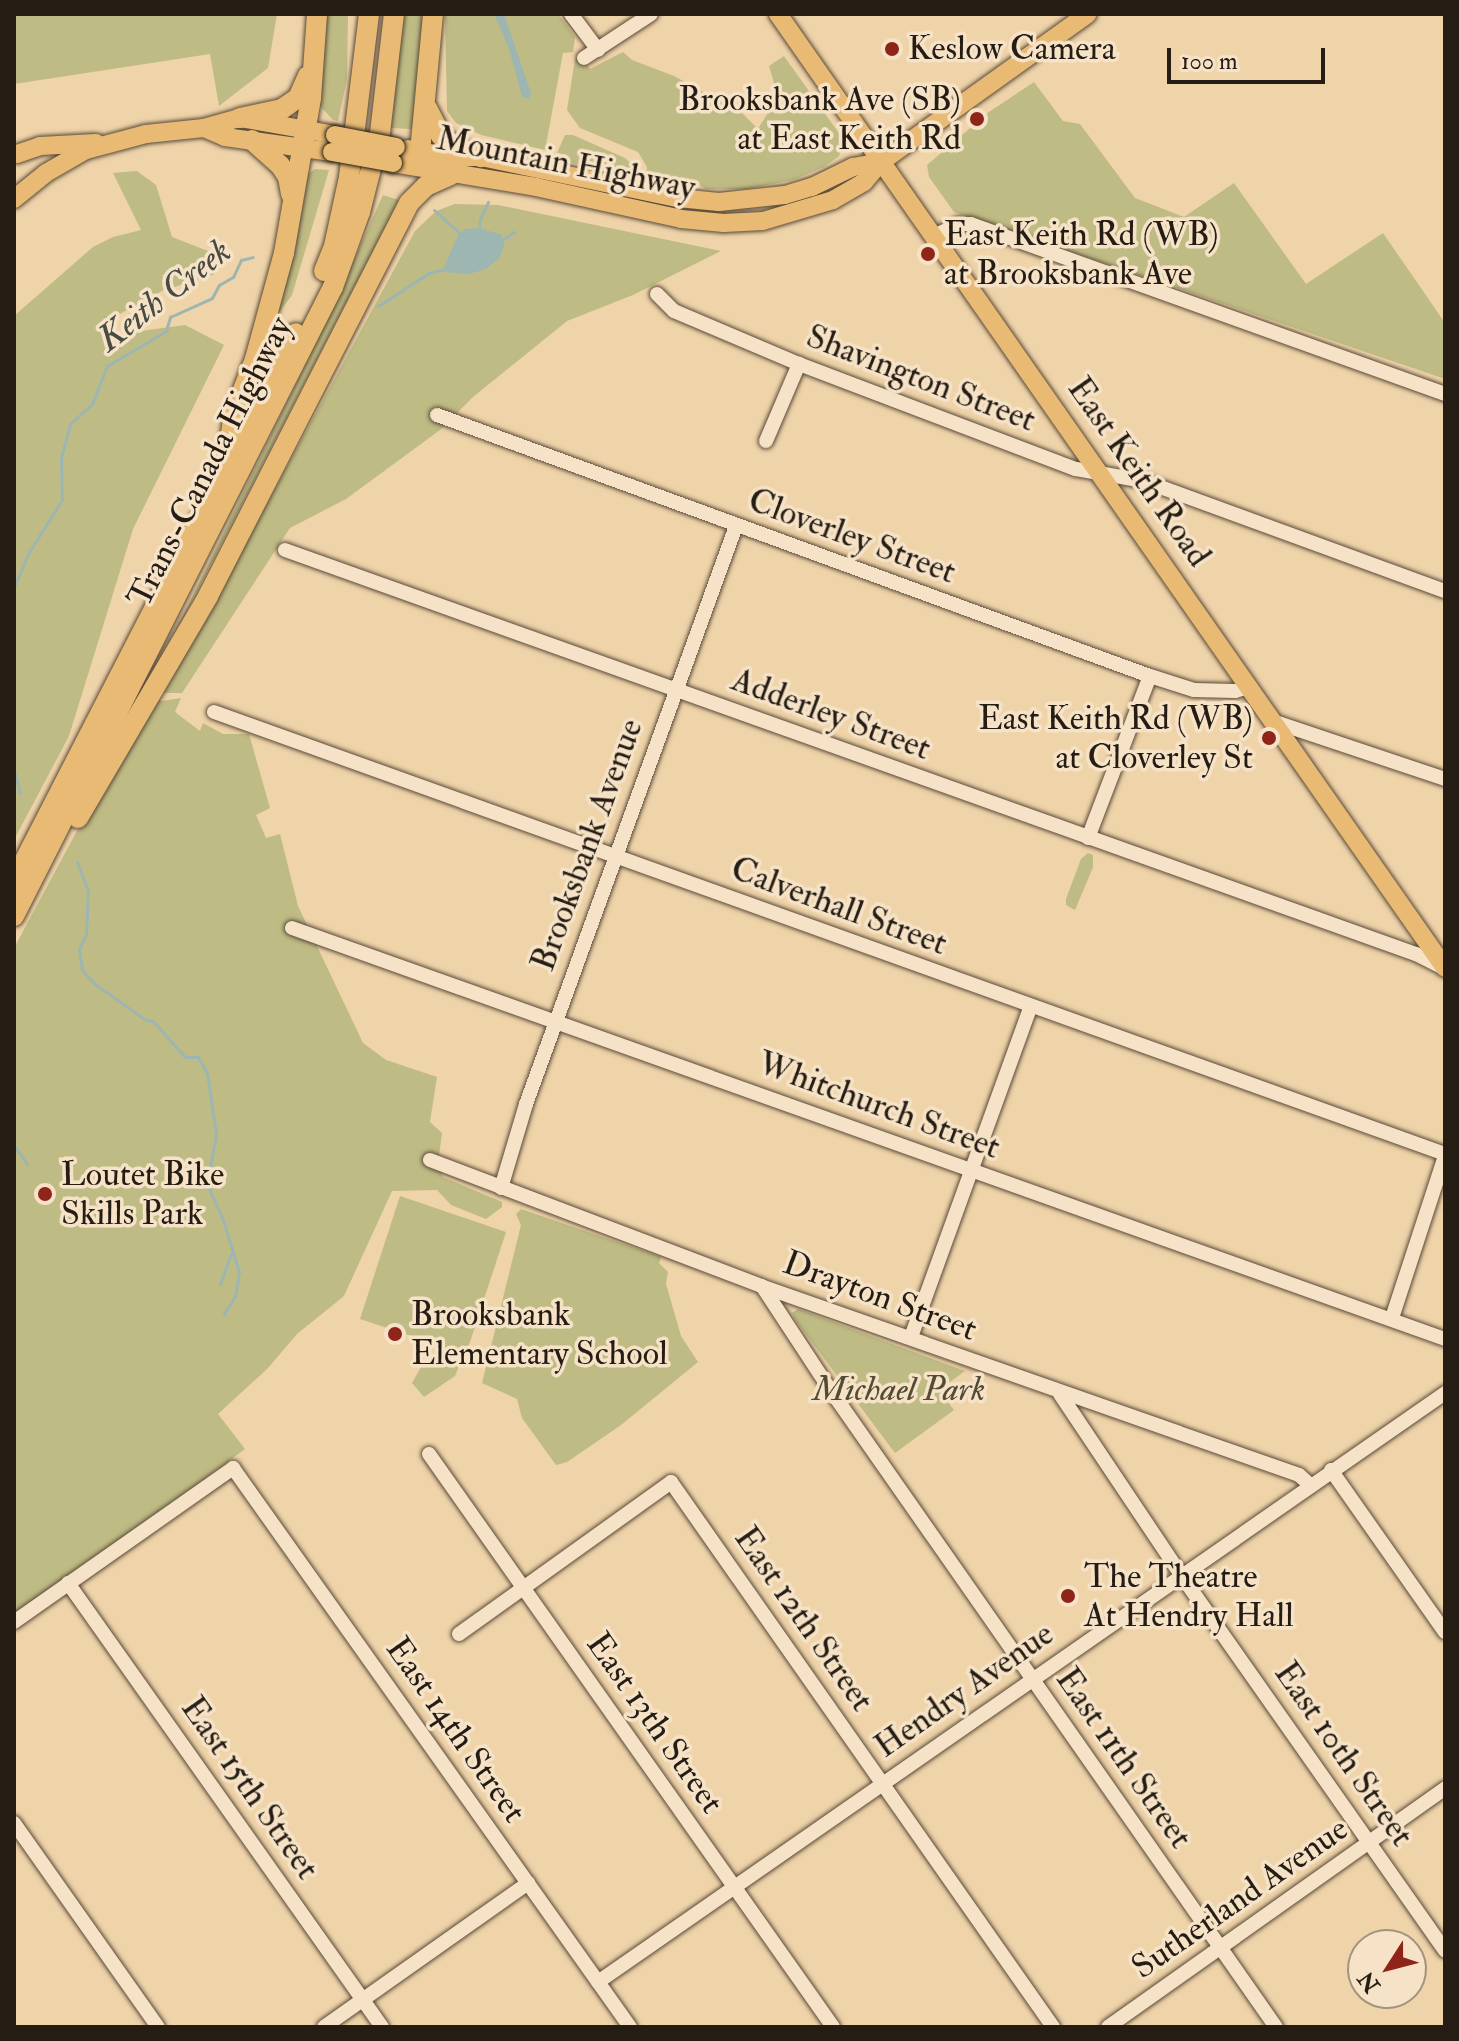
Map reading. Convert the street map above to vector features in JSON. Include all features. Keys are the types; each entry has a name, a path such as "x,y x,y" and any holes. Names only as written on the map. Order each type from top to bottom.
{"highway":[{"path":"225,472 234,413 272,300 293,202 305,139 317,14"},
{"path":"356,14 362,89"},
{"path":"362,89 369,14"},
{"name":"Trans-Canada Highway","path":"18,908 333,287 360,212 380,133 394,14"},
{"path":"394,155 420,152 427,108 433,14"},
{"path":"240,118 268,114 289,105 304,89 310,69"},
{"name":"Trans-Canada Highway","path":"14,881 304,318 334,246 349,177 362,89"},
{"path":"427,108 441,136 456,147 481,157"},
{"path":"252,140 280,165 288,177 293,202"},
{"path":"18,908 53,861 208,596 409,203 426,186 451,175"}],"main road":[{"name":"East Keith Road","path":"778,14 1445,969"},
{"path":"881,162 1088,14"},
{"name":"Mountain Highway","path":"14,199 46,173 103,144 146,134 204,128 240,118 305,139 394,155 451,175 484,177 681,219 724,223 763,221 833,200 864,182 881,162"},
{"name":"Mountain Highway","path":"204,128 225,137 252,140 305,139"},
{"path":"16,155 28,148 71,142 103,144"},
{"name":"Mountain Highway","path":"420,152 481,157 678,198 719,202 785,195 812,187 853,167 881,162"}],"street":[{"path":"571,14 591,54 651,14"},
{"path":"16,155 33,157 46,173"},
{"path":"934,236 959,224 971,224 1445,394"},
{"name":"Shavington Street","path":"657,294 674,311 799,364 1076,469 1144,481 1445,591"},
{"path":"766,441 799,364"},
{"name":"Cloverley Street","path":"437,415 1150,676 1194,690 1235,691 1250,687"},
{"name":"Brooksbank Avenue","path":"501,1188 526,1104 736,526"},
{"name":"Adderley Street","path":"285,550 1416,954 1445,969"},
{"path":"1088,838 1150,676"},
{"name":"Calverhall Street","path":"214,712 1445,1155"},
{"path":"1275,722 1445,779"},
{"name":"Whitchurch Street","path":"292,928 1445,1339"},
{"path":"911,1337 1030,1008"},
{"path":"1392,1318 1445,1155"},
{"name":"Drayton Street","path":"430,1160 761,1286 1299,1475 1310,1485"},
{"name":"East 11th Street","path":"761,1286 1031,1679 1276,2027"},
{"name":"East 10th Street","path":"1060,1393 1181,1575 1445,1950"},
{"name":"Hendry Avenue","path":"598,1982 1445,1393"},
{"name":"East 13th Street","path":"429,1454 833,2027"},
{"name":"East 14th Street","path":"68,1583 233,1468 630,2027"},
{"path":"1331,1470 1445,1632"},
{"name":"East 12th Street","path":"523,1587 671,1482 1053,2027"},
{"path":"14,1622 68,1583"},
{"name":"East 15th Street","path":"68,1583 382,2027"},
{"path":"459,1634 523,1587"},
{"name":"Sutherland Avenue","path":"1108,2027 1445,1788"},
{"path":"14,1823 158,2027"},
{"path":"324,2027 528,1883"}],"green space":[{"path":"14,14 277,14 268,68 219,106 210,54 14,84"},
{"path":"327,14 348,14 347,79 338,121 333,120 317,103"},
{"path":"401,14 424,14 419,107 411,129 391,128"},
{"path":"445,14 558,14 575,37 573,52 563,53 545,150 481,135 456,123 447,111"},
{"path":"623,52 632,60 674,76 743,114 758,129 778,96 769,66 784,56 838,132 843,145 839,156 824,167 793,180 747,189 706,189 697,184 646,175 647,167 638,152 580,128 567,110 575,59 581,55 590,69"},
{"path":"1034,82 1063,121 1080,124 1135,198 1184,217 1234,183 1306,284 1383,233 1445,323 1445,379 954,212 929,177 927,165 989,112"},
{"path":"565,135 573,135 625,158 634,166 636,176 568,162 567,155 557,153"},
{"path":"315,169 329,170 292,295 275,318 308,174"},
{"path":"137,171 156,185 172,237 213,253 218,261 215,274 162,291 118,315 106,327 118,334 185,325 224,345 133,529 69,736 14,840 14,316 93,247 113,237 141,230 113,173"},
{"path":"383,195 399,200 169,645 327,320"},
{"path":"455,204 498,205 721,251 633,295 567,321 473,397 440,430 346,499 290,528 182,693 164,693 415,231 436,211"},
{"path":"151,693 161,701 181,698 175,712 200,731 203,723 223,734 249,734 270,808 256,815 266,838 280,834 298,906 363,1043 386,1060 437,1077 430,1122 442,1133 438,1163 443,1177 502,1202 502,1207 486,1219 451,1205 437,1190 392,1191 344,1296 297,1334 268,1368 218,1414 245,1449 14,1619 14,948"},
{"path":"1088,853 1093,855 1093,867 1075,910 1066,905 1066,899 1081,859"},
{"path":"400,1196 506,1232 466,1354 360,1319"},
{"path":"521,1209 661,1257 659,1263 668,1272 666,1284 681,1336 698,1362 621,1425 567,1462 556,1465 522,1418 517,1399 482,1383 521,1225 516,1214"},
{"name":"Michael Park","path":"798,1309 965,1371 939,1390 954,1410 895,1453 796,1321 792,1313"},
{"path":"428,1355 452,1360 459,1366 455,1376 424,1397 412,1383"}],"water":[{"path":"494,14 504,14 531,93 529,99 522,97 509,49"},
{"path":"479,228 502,235 504,247 499,258 486,269 469,274 442,272 458,235 465,229"}],"waterway":[{"path":"479,232 480,219 488,202"},
{"path":"434,210 461,234"},
{"path":"501,241 514,232"},
{"name":"Keith Creek","path":"14,587 29,552 62,500 61,458 70,424 92,404 107,366 166,331 170,317 212,298 219,285 233,277 241,260 253,257"},
{"path":"378,306 429,273 444,269"},
{"name":"Keith Creek","path":"14,739 14,766"},
{"name":"Keith Creek","path":"14,771 20,793"},
{"name":"Keith Creek","path":"77,862 88,890 86,934 79,949 82,970 95,984 144,1019 153,1021 185,1057 198,1057 207,1073 216,1134 207,1184 223,1220 239,1272 235,1296 223,1315"},
{"path":"14,1146 27,1164"},
{"path":"220,1284 231,1254"}],"place":[{"name":"Keslow Camera","path":"892,49"},
{"name":"Brooksbank Ave (SB) at East Keith Rd","path":"977,119"},
{"name":"East Keith Rd (WB) at Brooksbank Ave","path":"928,254"},
{"name":"East Keith Rd (WB) at Cloverley St","path":"1269,738"},
{"name":"Loutet Bike Skills Park","path":"45,1194"},
{"name":"Brooksbank Elementary School","path":"395,1334"},
{"name":"The Theatre At Hendry Hall","path":"1068,1596"}]}
